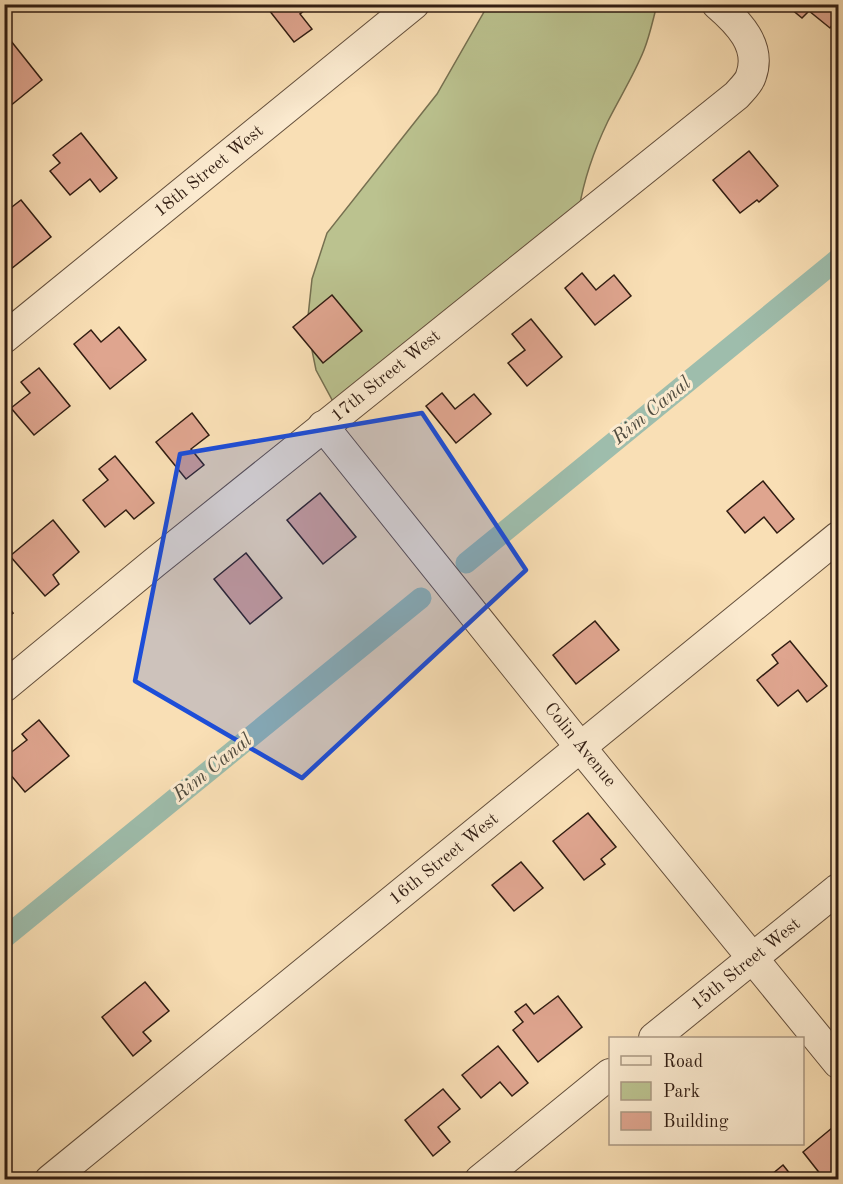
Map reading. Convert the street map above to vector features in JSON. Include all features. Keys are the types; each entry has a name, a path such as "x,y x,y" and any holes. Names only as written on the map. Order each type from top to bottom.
{"street":[{"name":"18th Street West","path":"4,338 414,4"},
{"name":"17th Street West","path":"4,687 323,426 737,95 751,78 755,57 742,28 717,4"},
{"name":"Colin Avenue","path":"323,426 581,748 838,1063"},
{"name":"16th Street West","path":"50,1179 838,537"},
{"name":"15th Street West","path":"655,1037 838,889"},
{"path":"480,1179 609,1075"}],"highlighted area":[{"path":"422,413 526,570 302,778 135,681 180,454"}],"green space":[{"path":"488,5 657,5 644,50 594,153 579,209 336,407 316,370 307,326 312,279 327,233 437,94"}],"building":[{"path":"313,4 300,14 312,29 294,42 265,5"},
{"path":"785,4 838,4 838,17 830,28 809,11 802,18"},
{"path":"11,41 42,80 4,111 4,46"},
{"path":"81,133 117,178 100,192 90,179 70,195 50,171 60,163 53,155"},
{"path":"749,151 778,186 759,202 757,200 740,213 713,180"},
{"path":"21,200 51,237 11,269 4,260 4,213"},
{"path":"582,273 596,290 614,275 631,296 595,325 565,288"},
{"path":"332,295 362,331 323,363 293,327"},
{"path":"531,319 562,357 527,386 508,363 525,350 512,334"},
{"path":"119,327 146,360 110,389 74,344 91,330 101,342"},
{"path":"39,368 70,406 34,435 11,408 30,393 21,382"},
{"path":"442,393 455,409 474,394 491,414 456,443 426,406"},
{"path":"192,413 209,435 191,449 204,465 186,479 156,442"},
{"path":"115,456 154,503 134,519 126,510 105,527 83,500 108,480 99,469"},
{"path":"763,481 794,519 777,533 764,517 745,533 727,511"},
{"path":"320,493 356,537 323,564 287,520"},
{"path":"53,520 79,552 53,575 59,584 45,596 10,556"},
{"path":"246,553 282,598 250,624 214,579"},
{"path":"4,601 13,613 4,620"},
{"path":"595,621 619,650 576,684 553,655"},
{"path":"790,641 827,686 807,702 798,690 778,706 757,680 778,663 772,655"},
{"path":"39,720 69,756 25,792 4,767 4,758 27,740 22,734"},
{"path":"588,813 616,847 601,859 605,864 584,880 553,841"},
{"path":"521,862 543,888 514,911 492,885"},
{"path":"145,982 169,1011 143,1032 151,1041 133,1056 102,1017"},
{"path":"558,996 582,1027 538,1062 513,1030 523,1022 515,1012 526,1004 534,1014"},
{"path":"498,1046 528,1083 512,1096 500,1082 481,1098 462,1075"},
{"path":"443,1089 460,1109 438,1127 450,1142 433,1156 405,1120"},
{"path":"838,1123 838,1172 830,1180 825,1180 803,1152"},
{"path":"783,1165 795,1180 765,1180"}],"waterway":[{"name":"Rim Canal","path":"466,563 838,259"},
{"name":"Rim Canal","path":"4,938 421,598"}]}
